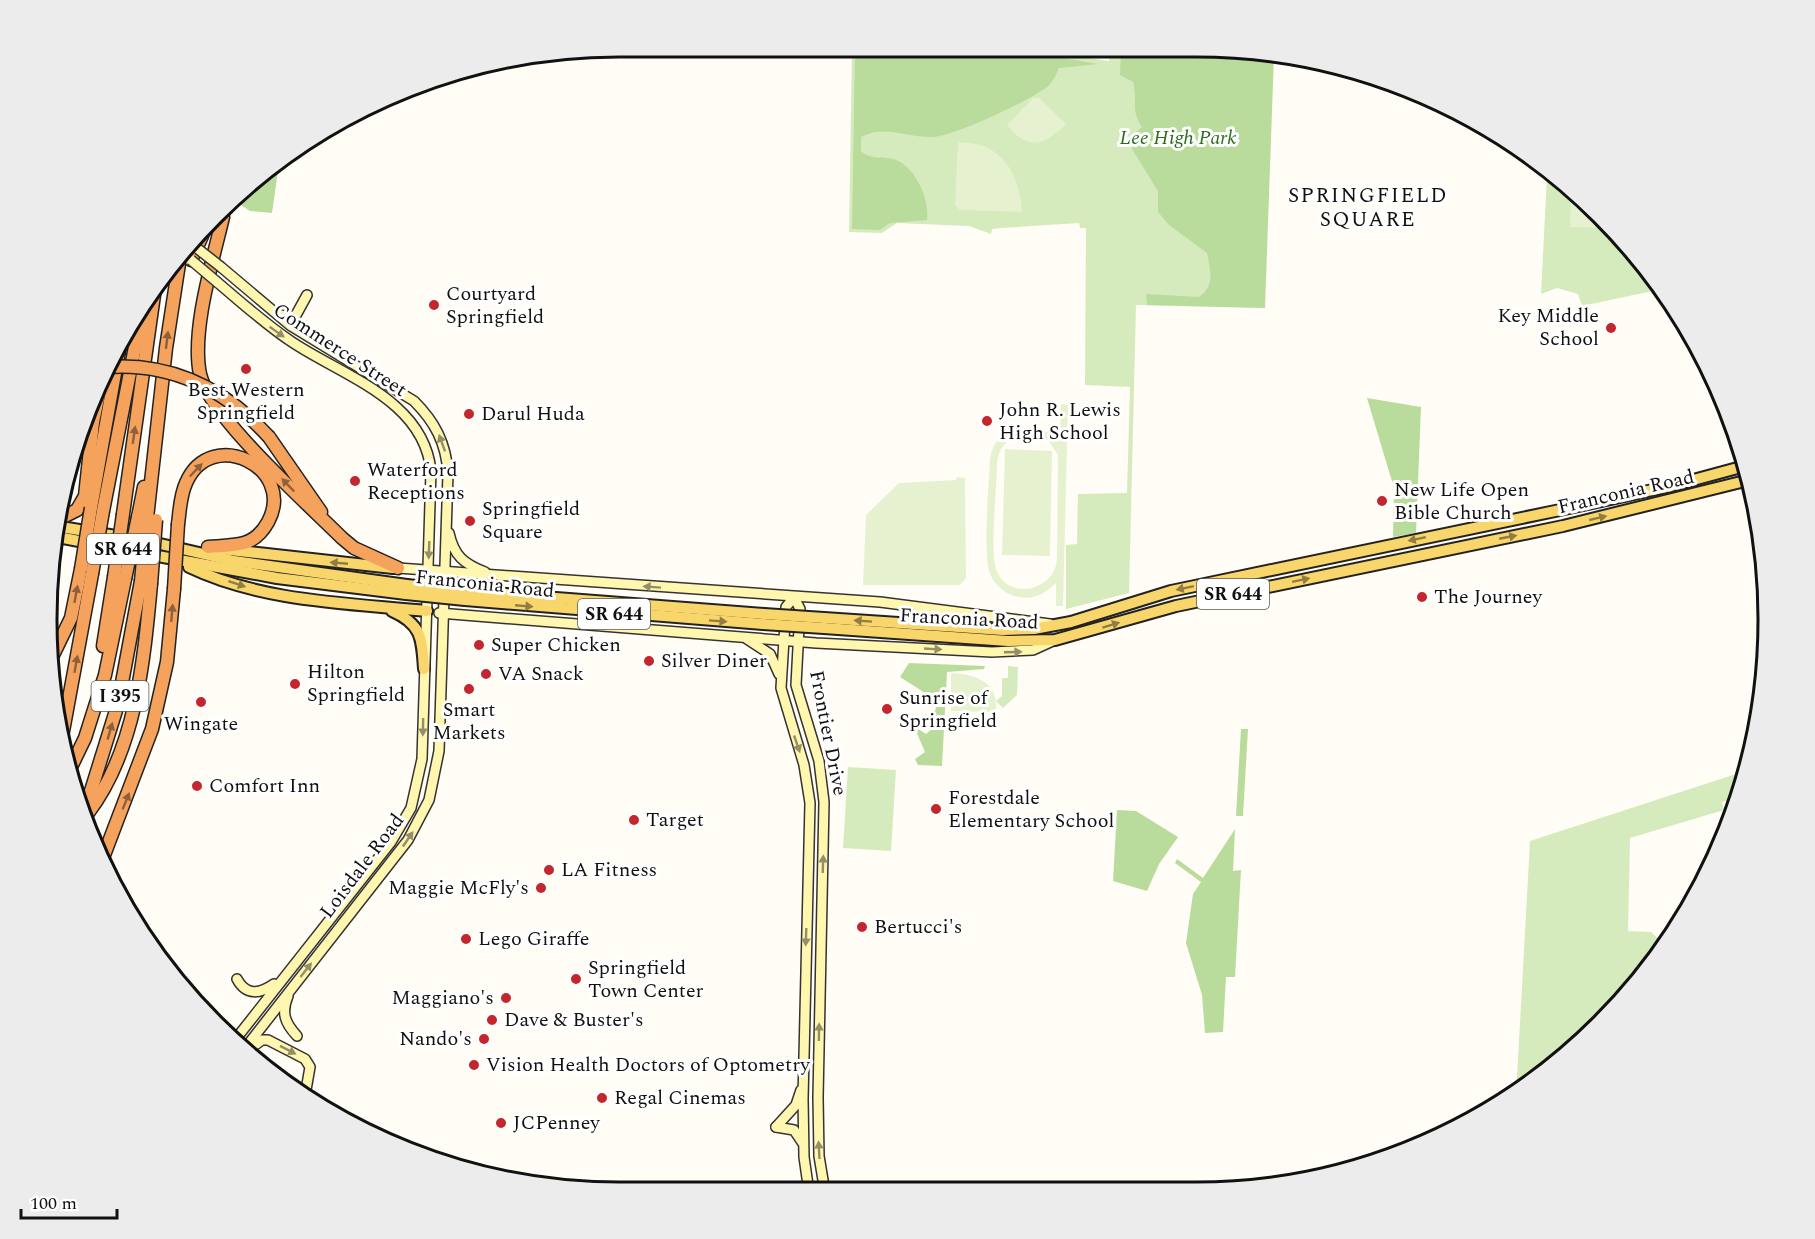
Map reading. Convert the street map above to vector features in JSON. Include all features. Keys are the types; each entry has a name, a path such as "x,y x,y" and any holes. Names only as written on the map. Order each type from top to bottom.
{"highway":[{"path":"222,222 201,320 198,347 200,376 228,420 330,526 354,548 398,568"},
{"name":"I 395","path":"88,802 118,704 146,583 147,518 156,436 171,304 181,268"},
{"path":"75,759 85,738 105,675 119,578 123,514 152,306"},
{"path":"91,508 137,330"},
{"path":"117,367 160,370 200,383 237,405 269,437 330,526"},
{"path":"65,713 86,572 91,508 114,373"},
{"path":"91,508 85,496 93,423"},
{"path":"119,578 147,518 159,478 156,436"},
{"path":"106,849 152,729 166,662 178,524 186,483 191,474 205,461 214,457 233,455 258,466 272,489 273,507 267,524 255,537 243,543 208,548"},
{"path":"67,516 91,508"},
{"path":"58,644 71,618 86,572"},
{"path":"90,809 106,783 120,749 140,672 146,583"}],"main road":[{"name":"Commerce Street","path":"197,249 270,310 308,336 404,393 423,410 436,428 445,451 444,572"},
{"name":"Commerce Street","path":"188,260 268,326 380,394 410,420 425,445 430,462 427,611"},
{"path":"270,310 284,317 293,317 301,310 308,295"},
{"name":"Franconia Road","path":"824,623 1003,630 1055,626 1171,591 1671,486 1737,468"},
{"name":"Franconia Road","path":"427,611 798,641 992,652 1033,650 1055,640 1176,606 1563,526 1741,482"},
{"path":"446,521 456,555 466,564 493,576"},
{"name":"Franconia Road","path":"65,529 78,536 169,558 289,580 1018,641 1055,640"},
{"name":"Franconia Road","path":"64,537 158,543 243,563 406,589"},
{"path":"158,543 398,568"},
{"path":"1370,549 1370,566"},
{"path":"169,558 203,573 276,594 427,611"},
{"name":"Franconia Road","path":"398,568 899,604 1055,626"},
{"name":"Loisdale Road","path":"250,1043 291,988 408,840 429,800 439,752 444,572"},
{"name":"Frontier Drive","path":"808,1182 804,1146 804,1073 810,803 804,765 781,688 786,607 794,597 800,609 796,685 819,761 825,802 818,1098 819,1156 823,1182"},
{"path":"381,607 403,616 415,626 422,643 424,669"},
{"name":"Loisdale Road","path":"240,1034 386,849 406,819 416,792 422,759 427,611"},
{"path":"742,637 770,654 776,664 781,688"},
{"path":"237,979 247,991 256,993 281,980"},
{"path":"291,988 285,1004 284,1016 289,1027 297,1036"},
{"path":"252,1045 268,1040 305,1059 310,1067 307,1087"},
{"path":"804,1073 798,1098 789,1114 776,1127 790,1128 797,1133 804,1146"}],"green space":[{"name":"Lee High Park","path":"852,57 1083,57 1109,61 1109,57 1198,57 1265,308 1136,305 1129,593 1066,609 1066,545 1077,544 1078,494 1127,493 1130,387 1085,385 1086,228 1080,228 1079,223 992,229 991,234 969,226 897,223 882,233 849,232"},
{"path":"855,57 1056,57 1099,64 1059,68 1051,83 1038,93 957,131 933,137 879,132 861,137 861,151 865,154 896,160 910,170 924,194 927,220 890,223 880,230 852,229"},
{"path":"1121,57 1232,58 1274,63 1265,308 1147,305 1146,294 1199,297 1208,287 1211,277 1207,253 1169,225 1158,212 1158,191 1132,149 1133,135 1142,127 1135,110 1133,82 1120,75"},
{"path":"1033,98 1039,98 1066,124 1050,137 1036,143 1022,139 1007,125"},
{"path":"958,143 986,147 1005,162 1017,185 1022,212 960,210 955,205"},
{"path":"278,172 272,213 250,211 241,205"},
{"path":"1547,180 1593,222 1652,291 1582,306 1578,294 1557,288 1541,294"},
{"path":"1571,201 1598,228 1570,227"},
{"path":"1367,398 1421,407 1416,533 1393,537 1394,488"},
{"path":"1061,404 1068,405 1063,606 1056,606 1056,583 1039,595 1024,598 1009,594 997,584 989,571 986,532 990,459 1000,437 1009,431 1029,427 1051,434 1060,442","holes":["1029,433 1048,440 1058,455 1055,569 1040,585 1020,589 1010,586 1002,579 994,560 998,457 1003,446 1011,438"]},
{"path":"1005,449 1052,451 1050,556 1002,555"},
{"path":"957,477 965,478 966,578 960,585 863,585 866,515 899,483 956,480"},
{"path":"909,663 985,666 984,669 947,672 942,766 918,765 915,759 925,752 916,731 918,729 926,734 933,728 930,717 936,709 934,700 927,699 922,691 900,677"},
{"path":"1008,666 1018,667 1017,695 1003,708 996,701 1002,696 1002,678 1008,678"},
{"path":"951,673 969,675 990,687 996,702 996,712 951,711"},
{"path":"1241,729 1248,729 1243,816 1236,816"},
{"path":"848,767 896,770 891,851 843,848"},
{"path":"1736,774 1728,801 1722,802 1724,810 1630,838 1628,931 1651,932 1658,938 1642,962 1593,1017 1538,1066 1517,1081 1530,841"},
{"path":"1117,810 1136,811 1178,837 1159,864 1147,891 1113,881"},
{"path":"1235,829 1233,871 1241,870 1235,977 1226,977 1223,1032 1205,1033 1202,995 1186,943 1193,894 1201,882 1175,863 1177,859 1203,878"}],"place":[{"name":"Courtyard Springfield","path":"434,305"},
{"name":"Key Middle School","path":"1611,328"},
{"name":"Best Western Springfield","path":"246,369"},
{"name":"Darul Huda","path":"469,414"},
{"name":"John R. Lewis High School","path":"987,421"},
{"name":"Waterford Receptions","path":"355,481"},
{"name":"New Life Open Bible Church","path":"1382,501"},
{"name":"Springfield Square","path":"470,521"},
{"name":"The Journey","path":"1422,597"},
{"name":"Super Chicken","path":"479,645"},
{"name":"Silver Diner","path":"649,661"},
{"name":"VA Snack","path":"486,674"},
{"name":"Hilton Springfield","path":"295,684"},
{"name":"Smart Markets","path":"469,689"},
{"name":"Wingate","path":"201,702"},
{"name":"Sunrise of Springfield","path":"887,709"},
{"name":"Comfort Inn","path":"197,786"},
{"name":"Forestdale Elementary School","path":"936,809"},
{"name":"Target","path":"634,820"},
{"name":"LA Fitness","path":"549,870"},
{"name":"Maggie McFly's","path":"541,888"},
{"name":"Bertucci's","path":"862,927"},
{"name":"Lego Giraffe","path":"466,939"},
{"name":"Springfield Town Center","path":"576,979"},
{"name":"Maggiano's","path":"506,998"},
{"name":"Dave & Buster's","path":"492,1020"},
{"name":"Nando's","path":"484,1039"},
{"name":"Vision Health Doctors of Optometry","path":"474,1065"},
{"name":"Regal Cinemas","path":"602,1098"},
{"name":"JCPenney","path":"501,1123"}],"district":[{"name":"SPRINGFIELD SQUARE","path":"1368,208"}]}
